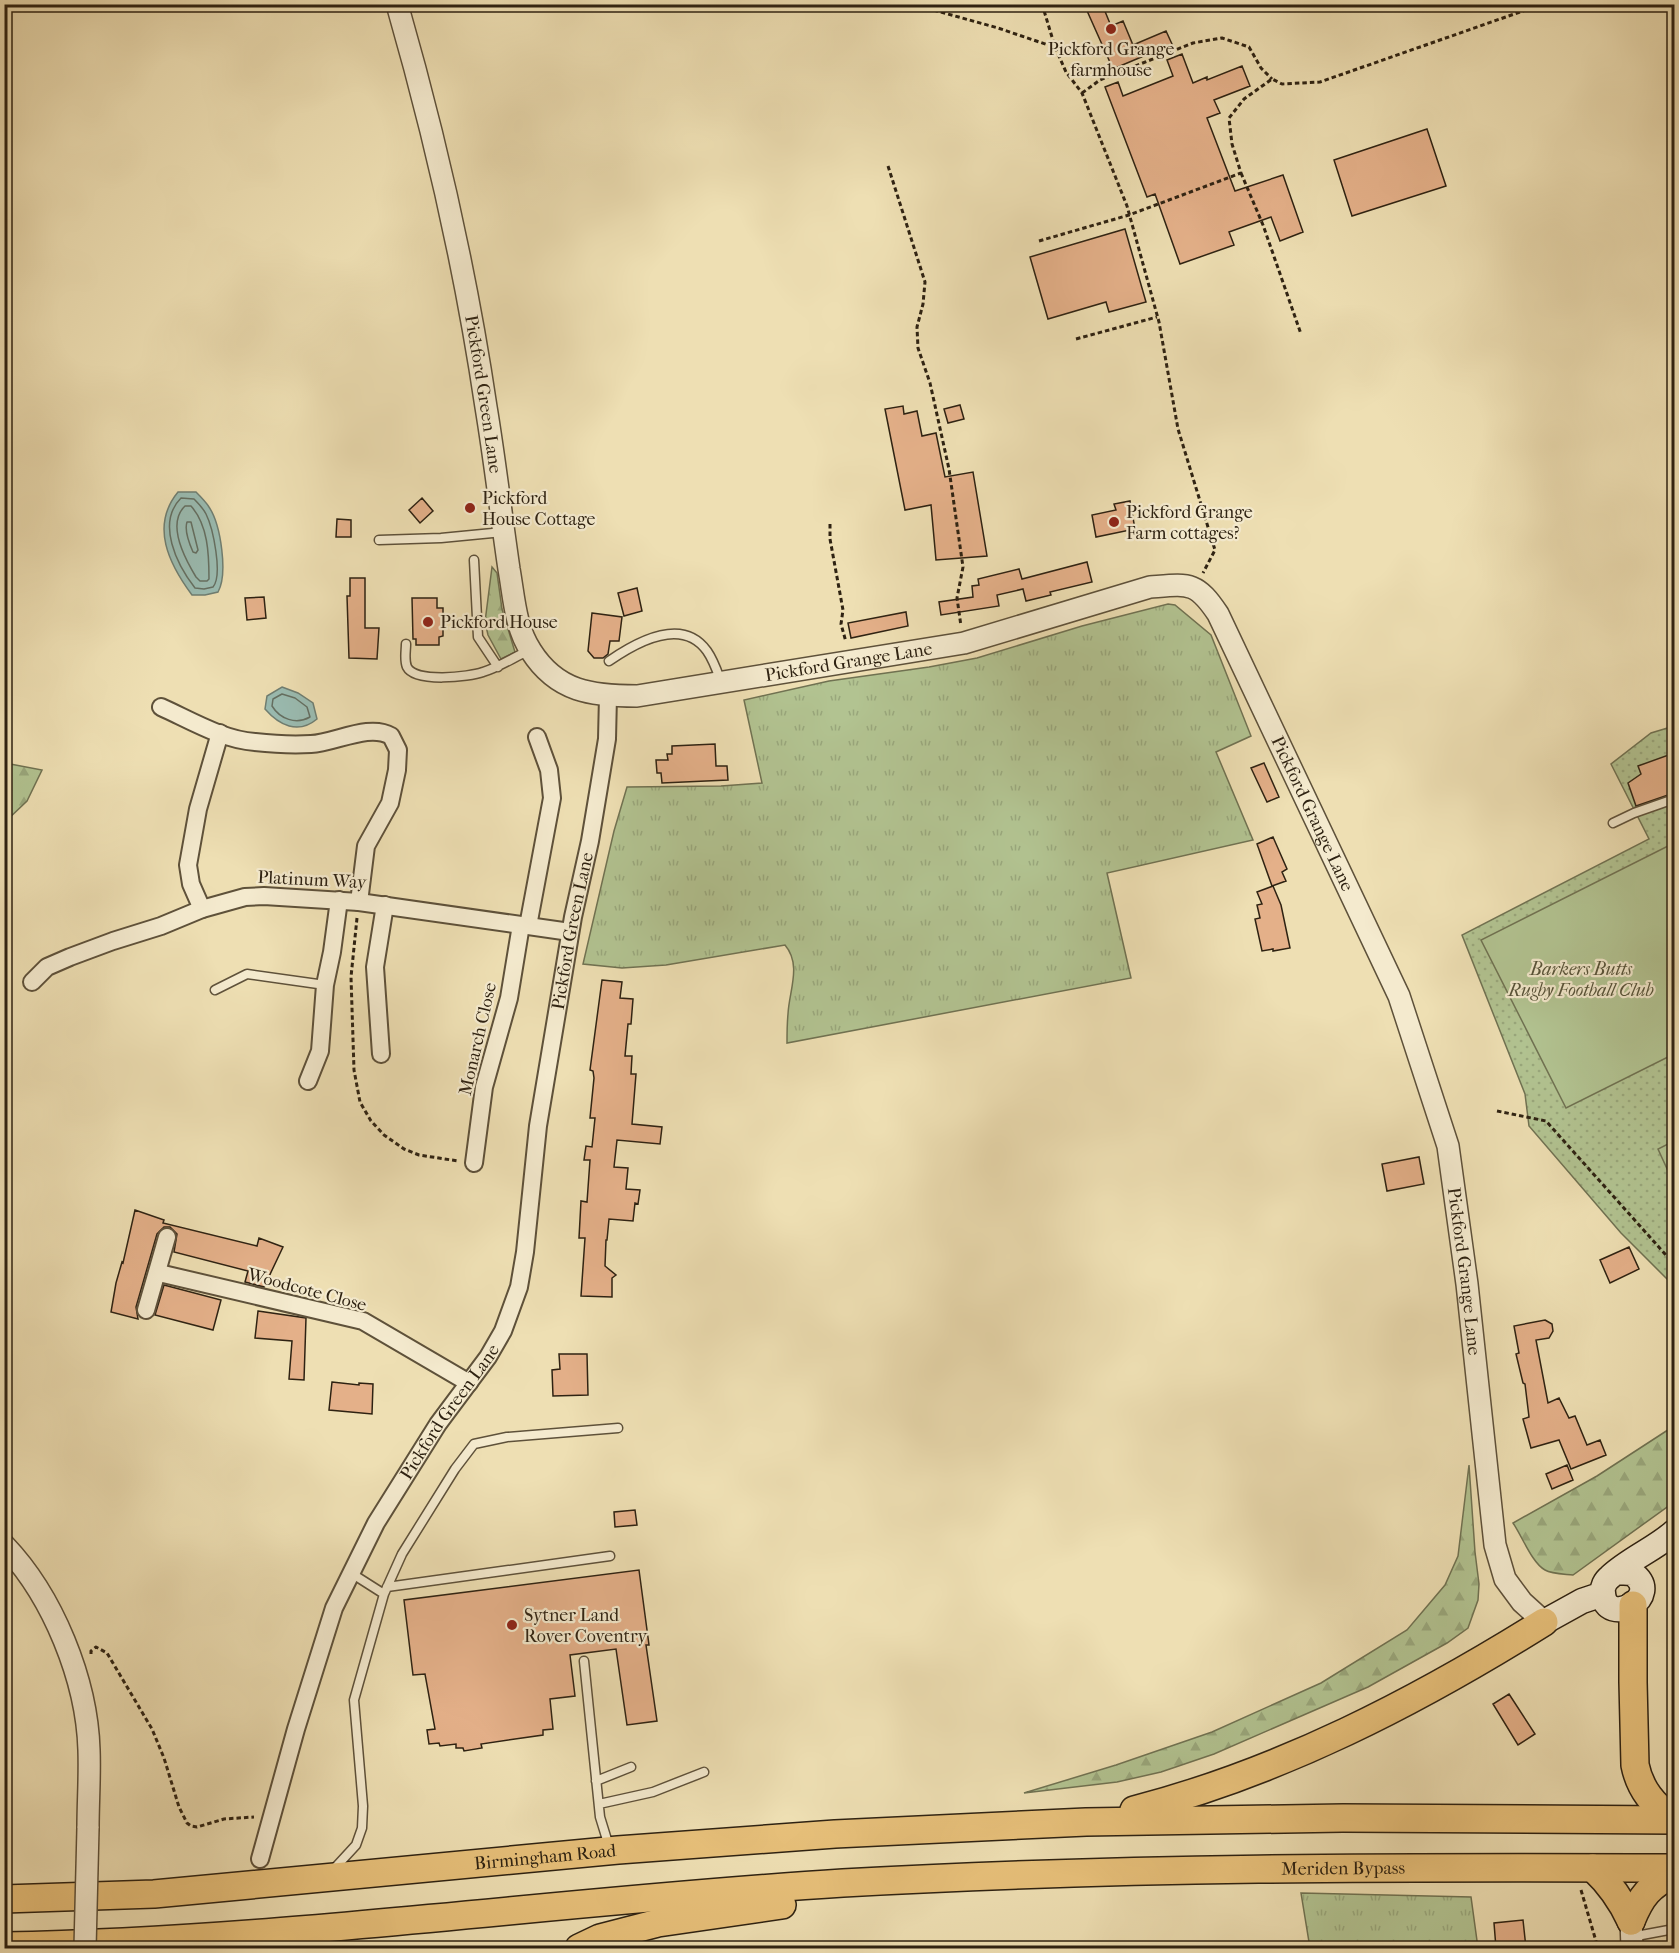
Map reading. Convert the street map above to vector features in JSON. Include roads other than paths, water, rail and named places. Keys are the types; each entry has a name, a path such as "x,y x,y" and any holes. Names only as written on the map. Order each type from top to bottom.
{"highway":[{"path":"1637,1595 1633,1682 1635,1765 1638,1778 1647,1794 1657,1807 1674,1820"},
{"path":"1086,1822 1193,1793 1286,1759 1399,1707 1544,1622"},
{"path":"1086,1822 1260,1818 1674,1820"},
{"name":"Birmingham Road","path":"4,1899 154,1894 618,1850 835,1834 1086,1822"},
{"name":"Meriden Bypass","path":"967,1877 1245,1868 1674,1868"},
{"path":"1593,1868 1610,1884 1623,1904 1631,1936"},
{"path":"1631,1936 1636,1908 1656,1882 1674,1874"},
{"path":"4,1946 168,1940 840,1884 967,1877"},
{"path":"579,1948 600,1938 658,1923 967,1877"},
{"path":"168,1940 250,1948"}],"main road":[{"path":"1670,1536 1645,1574 1637,1595 1625,1609 1616,1608 1606,1602 1603,1594 1605,1582 1616,1572 1670,1536"},
{"path":"1616,1572 1627,1571 1639,1579 1637,1595"},
{"path":"1544,1622 1582,1601 1603,1594"}],"street":[{"name":"Pickford Green Lane","path":"260,1859 296,1729 334,1608 376,1523 438,1425 488,1357 503,1331 519,1287 525,1252 538,1126 570,932 590,841 607,739 608,696 589,694 571,688 540,664 519,630 486,406 457,240 397,4"},
{"name":"Pickford Grange Lane","path":"608,696 637,696 964,643 1150,587 1178,585 1194,587 1205,595 1218,614 1399,996 1448,1146 1467,1284 1495,1545 1505,1579 1522,1602 1544,1622"},
{"path":"161,706 220,733 253,742 310,744 353,734 379,732 386,733 395,740 398,750 397,770 390,803 366,846 359,902"},
{"path":"202,909 191,884 188,865 198,809 220,733"},
{"name":"Monarch Close","path":"474,1163 484,1087 509,998 552,798 549,770 537,737"},
{"name":"Platinum Way","path":"32,982 47,967 70,957 161,926 202,909 245,897 264,896 359,902 570,932"},
{"path":"308,1081 320,1051 325,985 339,900"},
{"path":"381,1054 375,967 385,905"},
{"path":"146,1310 159,1273 167,1237"},
{"name":"Woodcote Close","path":"159,1273 363,1322 469,1383"},
{"path":"4,1545 31,1578 50,1611 66,1644 79,1682 90,1749 85,1948"},
{"path":"254,1816 271,1817"}],"lane":[{"path":"379,540 441,538 503,532"},
{"path":"474,560 478,637 498,667"},
{"path":"609,661 636,644 659,636 680,634 692,639 706,650 721,682"},
{"path":"406,644 406,666 410,671 424,676 457,677 482,673 530,650"},
{"path":"1614,823 1634,813 1674,799"},
{"path":"215,990 247,974 325,985"},
{"path":"326,1878 356,1845 362,1828 354,1700 386,1590 402,1554 455,1469 474,1444 507,1437 618,1428"},
{"path":"351,1573 386,1590 610,1556"},
{"path":"584,1661 600,1817 608,1843 618,1850"},
{"path":"596,1781 631,1767"},
{"path":"599,1804 653,1792 704,1772"},
{"path":"1631,1936 1674,1929"}],"water":[{"path":"178,492 196,492 206,503 217,525 223,562 218,592 192,595 170,558 164,531 165,518"},
{"path":"282,687 298,693 313,703 317,719 310,724 296,727 276,720 270,715 265,709 267,696"}],"place":[{"name":"Pickford Grange farmhouse","path":"1111,29"},
{"name":"Pickford House Cottage","path":"470,508"},
{"name":"Pickford Grange Farm cottages?","path":"1114,522"},
{"name":"Pickford House","path":"428,622"},
{"name":"Sytner Land Rover Coventry","path":"512,1625"}],"park label":[{"name":"Barkers Butts Rugby Football Club","path":"1581,979"}]}
